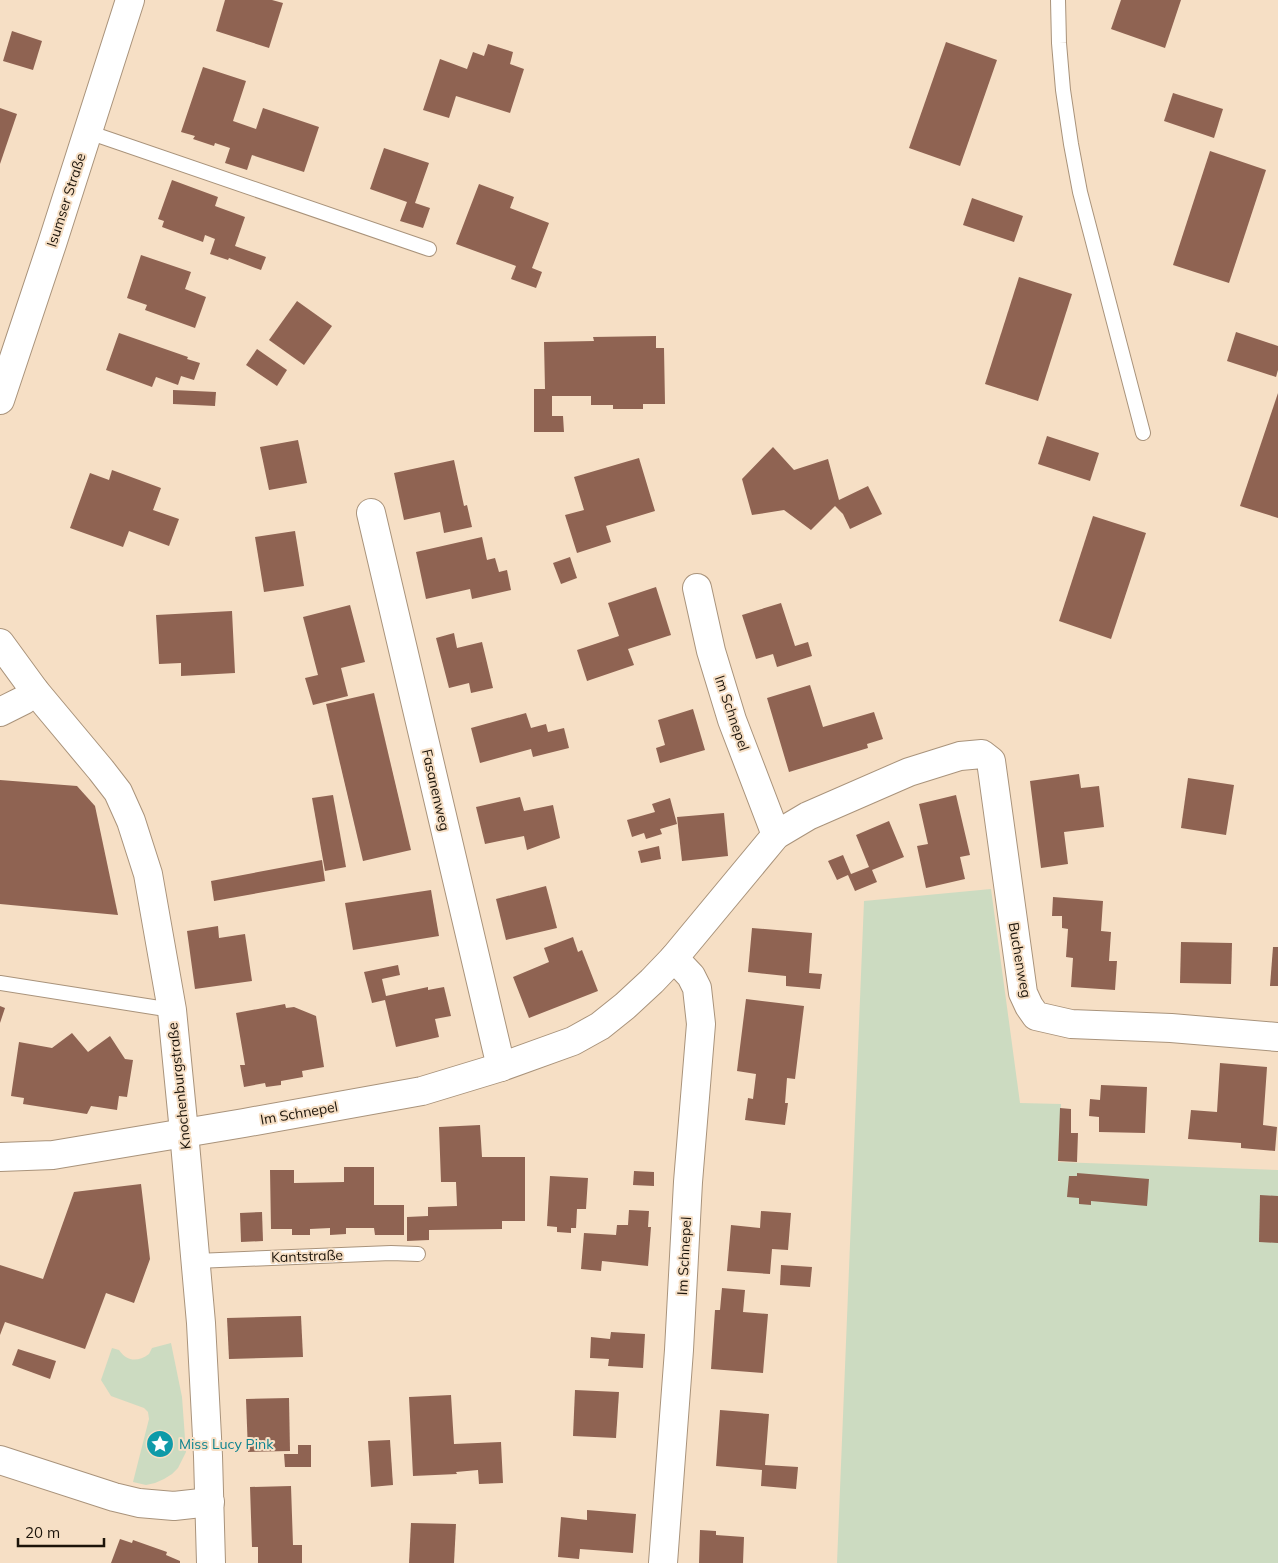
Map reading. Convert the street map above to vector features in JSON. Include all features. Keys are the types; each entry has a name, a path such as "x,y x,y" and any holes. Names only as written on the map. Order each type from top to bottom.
{"street":[{"name":"Isumser Straße","path":"0,400 88,132 127,1"},
{"name":"Fasanenweg","path":"371,513 501,1066"},
{"name":"Im Schnepel","path":"697,588 711,651 732,720 776,835"},
{"name":"Knochenburgstraße","path":"2,652 118,792 131,821 148,874 172,1010 196,1261 210,1502 211,1563"},
{"path":"0,712 24,700 35,691"},
{"name":"Im Schnepel","path":"0,1157 53,1155 422,1091 573,1042 600,1026 625,1006 674,958 776,835 808,816 909,772 960,756 982,754"},
{"name":"Buchenweg","path":"982,754 991,761 1023,993 1036,1016 1071,1024 1171,1028 1278,1037"},
{"name":"Im Schnepel","path":"663,1563 700,1024 697,988 690,976 674,958"},
{"path":"0,1460 114,1497 139,1503 174,1506 210,1502"}],"lane":[{"path":"1058,0 1063,90 1080,192 1143,433"},
{"path":"88,132 428,249"},
{"path":"0,983 172,1010"},
{"name":"Kantstraße","path":"196,1261 391,1252 418,1254"}],"green space":[{"path":"991,889 1020,1103 1061,1104 1058,1162 1278,1170 1278,1563 837,1563 864,901"},
{"path":"171,1343 182,1397 186,1452 178,1468 172,1474 155,1483 146,1485 133,1482 149,1419 148,1412 144,1408 111,1396 101,1380 112,1348 119,1350 126,1357 133,1360 149,1354 152,1348"}],"building":[{"path":"225,0 272,0 283,3 269,48 216,31"},
{"path":"1121,0 1181,0 1165,48 1111,29"},
{"path":"12,31 42,41 33,70 3,61"},
{"path":"946,42 997,60 960,166 909,148"},
{"path":"488,44 513,52 510,64 524,69 510,113 456,96 449,118 423,110 440,59 467,69 473,52 484,56"},
{"path":"203,67 246,81 233,121 256,129 263,108 319,127 304,172 252,155 247,170 225,163 230,148 215,143 214,146 193,139 195,136 181,132"},
{"path":"1173,93 1223,109 1214,138 1164,121"},
{"path":"0,108 17,114 0,164"},
{"path":"384,148 429,163 415,203 430,208 423,228 400,221 407,202 370,189"},
{"path":"1210,151 1266,170 1229,283 1173,265"},
{"path":"172,180 218,197 215,206 245,217 235,246 266,257 261,270 229,258 228,260 210,254 215,239 205,235 203,242 162,227 164,221 158,219"},
{"path":"479,184 514,197 510,208 549,223 532,268 542,272 536,288 511,279 516,266 456,244"},
{"path":"972,198 1023,216 1014,242 963,225"},
{"path":"141,255 191,272 185,289 206,297 195,328 145,310 147,305 127,298"},
{"path":"1019,277 1072,294 1038,401 985,384"},
{"path":"297,301 332,326 304,365 269,340"},
{"path":"1236,332 1278,346 1278,370 1276,377 1227,361"},
{"path":"119,333 200,363 194,380 181,376 178,385 156,377 152,387 106,370"},
{"path":"656,336 656,348 664,348 665,404 643,404 643,409 613,409 613,405 591,405 591,396 552,396 552,416 563,416 564,432 534,432 534,389 545,389 544,342 594,341 593,337"},
{"path":"257,349 287,370 277,386 246,365"},
{"path":"173,390 216,392 215,406 173,404"},
{"path":"1278,393 1278,518 1240,506"},
{"path":"1047,436 1099,453 1090,481 1038,464"},
{"path":"298,440 307,483 269,490 260,447"},
{"path":"773,447 794,470 828,459 839,500 868,486 882,514 850,529 843,514 835,506 811,530 784,510 752,515 742,479"},
{"path":"639,458 655,511 606,526 611,542 577,553 565,515 584,510 574,477"},
{"path":"454,460 464,506 467,505 472,527 444,533 440,512 404,520 394,473"},
{"path":"112,470 161,488 153,510 179,519 169,546 129,531 123,547 70,528 90,473 109,480"},
{"path":"1093,516 1146,533 1111,639 1059,621"},
{"path":"295,531 304,586 264,592 255,537"},
{"path":"482,537 487,560 495,558 499,572 507,570 511,590 472,599 470,589 426,599 416,552"},
{"path":"570,557 577,578 561,584 553,563"},
{"path":"656,587 671,635 628,649 634,665 587,681 577,650 619,636 608,603"},
{"path":"781,603 795,646 808,642 812,656 777,667 773,654 756,659 742,615"},
{"path":"350,605 365,662 341,668 348,696 313,705 305,678 318,675 303,617"},
{"path":"232,611 235,673 181,676 181,663 159,664 156,615"},
{"path":"454,633 457,648 482,642 493,688 471,693 469,683 449,688 436,638"},
{"path":"810,685 823,727 874,712 883,739 867,744 868,748 789,772 767,698"},
{"path":"374,693 411,850 363,861 326,704"},
{"path":"693,709 705,750 660,763 656,748 665,745 658,720"},
{"path":"526,713 531,728 546,724 548,732 564,728 569,748 533,757 531,749 480,763 471,728"},
{"path":"1079,774 1081,788 1099,786 1104,827 1064,832 1068,864 1041,868 1030,781"},
{"path":"1188,778 1234,785 1226,835 1181,828"},
{"path":"0,780 77,786 95,806 118,915 0,904"},
{"path":"333,795 346,867 325,871 312,798"},
{"path":"956,795 970,855 960,857 965,879 926,888 917,846 928,844 919,804"},
{"path":"520,797 524,811 553,805 560,838 527,850 524,836 485,844 476,807"},
{"path":"670,798 677,824 660,829 662,834 646,839 644,833 632,837 627,820 655,812 652,804"},
{"path":"724,813 728,856 682,861 677,817"},
{"path":"889,821 904,857 872,870 877,882 855,891 848,875 837,880 828,861 843,855 851,874 869,867 856,835"},
{"path":"659,846 661,859 641,863 638,851"},
{"path":"322,860 325,881 214,901 211,881"},
{"path":"546,886 557,928 506,940 496,899"},
{"path":"431,890 439,936 353,950 345,903"},
{"path":"1053,897 1103,901 1101,931 1111,932 1109,961 1117,961 1115,990 1071,987 1073,958 1066,957 1068,929 1062,928 1062,916 1052,916"},
{"path":"218,926 219,938 245,934 252,981 195,989 187,931"},
{"path":"752,928 812,933 809,973 822,974 820,989 786,986 786,976 748,972"},
{"path":"573,937 578,952 582,950 598,991 529,1018 513,977 549,962 544,948"},
{"path":"1181,942 1232,943 1231,984 1180,983"},
{"path":"1273,947 1278,947 1278,986 1270,986"},
{"path":"398,965 400,975 382,979 386,996 428,987 428,990 444,987 451,1016 435,1019 439,1037 396,1047 385,1000 372,1003 364,972"},
{"path":"746,999 804,1006 795,1079 787,1078 785,1103 788,1103 785,1125 745,1120 748,1098 753,1099 756,1074 737,1071"},
{"path":"285,1004 286,1008 294,1007 316,1016 324,1067 302,1071 303,1077 281,1081 281,1085 266,1087 265,1083 244,1087 240,1065 245,1065 236,1013"},
{"path":"0,1006 5,1008 0,1023"},
{"path":"72,1033 88,1052 110,1036 125,1059 133,1060 127,1097 119,1096 117,1110 91,1106 87,1114 23,1104 24,1098 11,1096 19,1042 52,1048"},
{"path":"1220,1063 1267,1067 1263,1125 1277,1127 1275,1151 1241,1148 1241,1143 1188,1139 1191,1110 1217,1112"},
{"path":"1101,1085 1147,1087 1145,1133 1099,1132 1099,1117 1089,1116 1090,1099 1100,1100"},
{"path":"1060,1108 1071,1109 1071,1133 1078,1133 1077,1162 1058,1161"},
{"path":"480,1125 482,1157 525,1157 525,1221 502,1221 502,1229 429,1230 429,1240 407,1241 407,1217 428,1216 428,1207 457,1206 456,1182 441,1182 439,1127"},
{"path":"344,1167 374,1167 374,1205 404,1205 404,1235 375,1235 374,1228 346,1228 346,1234 330,1235 330,1228 310,1229 310,1235 292,1235 292,1229 271,1229 270,1170 294,1170 294,1183 344,1182"},
{"path":"634,1171 654,1172 654,1186 633,1185"},
{"path":"1077,1173 1149,1179 1147,1206 1091,1201 1091,1205 1079,1204 1079,1198 1067,1197 1069,1176 1077,1176"},
{"path":"550,1176 588,1178 586,1209 577,1209 576,1228 571,1228 571,1233 557,1232 557,1227 547,1226"},
{"path":"141,1184 150,1259 134,1303 106,1293 85,1349 5,1322 0,1335 0,1265 43,1279 74,1192"},
{"path":"1260,1195 1278,1196 1278,1243 1259,1242"},
{"path":"629,1210 649,1211 648,1227 651,1227 648,1266 602,1261 601,1271 581,1269 584,1233 616,1235 617,1225 628,1225"},
{"path":"761,1211 791,1213 788,1250 772,1249 770,1274 727,1271 731,1225 760,1228"},
{"path":"262,1212 263,1241 241,1242 240,1213"},
{"path":"781,1265 812,1267 810,1287 780,1285"},
{"path":"722,1288 745,1290 743,1312 768,1314 763,1373 711,1369 715,1310 720,1310"},
{"path":"301,1316 303,1357 229,1359 227,1318"},
{"path":"611,1332 645,1334 643,1368 608,1366 609,1359 590,1358 591,1337 610,1339"},
{"path":"18,1349 56,1361 50,1379 12,1365"},
{"path":"575,1390 619,1392 616,1438 573,1436"},
{"path":"451,1395 454,1444 501,1442 503,1483 479,1484 478,1470 456,1472 457,1474 413,1476 409,1397"},
{"path":"289,1398 290,1451 248,1452 246,1399"},
{"path":"720,1410 769,1414 765,1465 798,1467 796,1489 761,1486 762,1470 716,1466"},
{"path":"390,1440 393,1485 371,1487 368,1441"},
{"path":"298,1445 311,1445 311,1467 285,1467 284,1454 298,1454"},
{"path":"291,1486 293,1545 302,1545 302,1563 258,1563 258,1547 252,1547 250,1487"},
{"path":"587,1510 636,1514 633,1553 580,1549 579,1559 558,1557 561,1517 587,1520"},
{"path":"411,1523 456,1524 454,1563 409,1563"},
{"path":"700,1530 716,1531 716,1535 744,1537 743,1563 699,1563"},
{"path":"120,1539 132,1543 133,1540 167,1552 166,1555 180,1561 180,1563 111,1563"}],"place":[{"name":"Miss Lucy Pink","path":"160,1444"}]}
